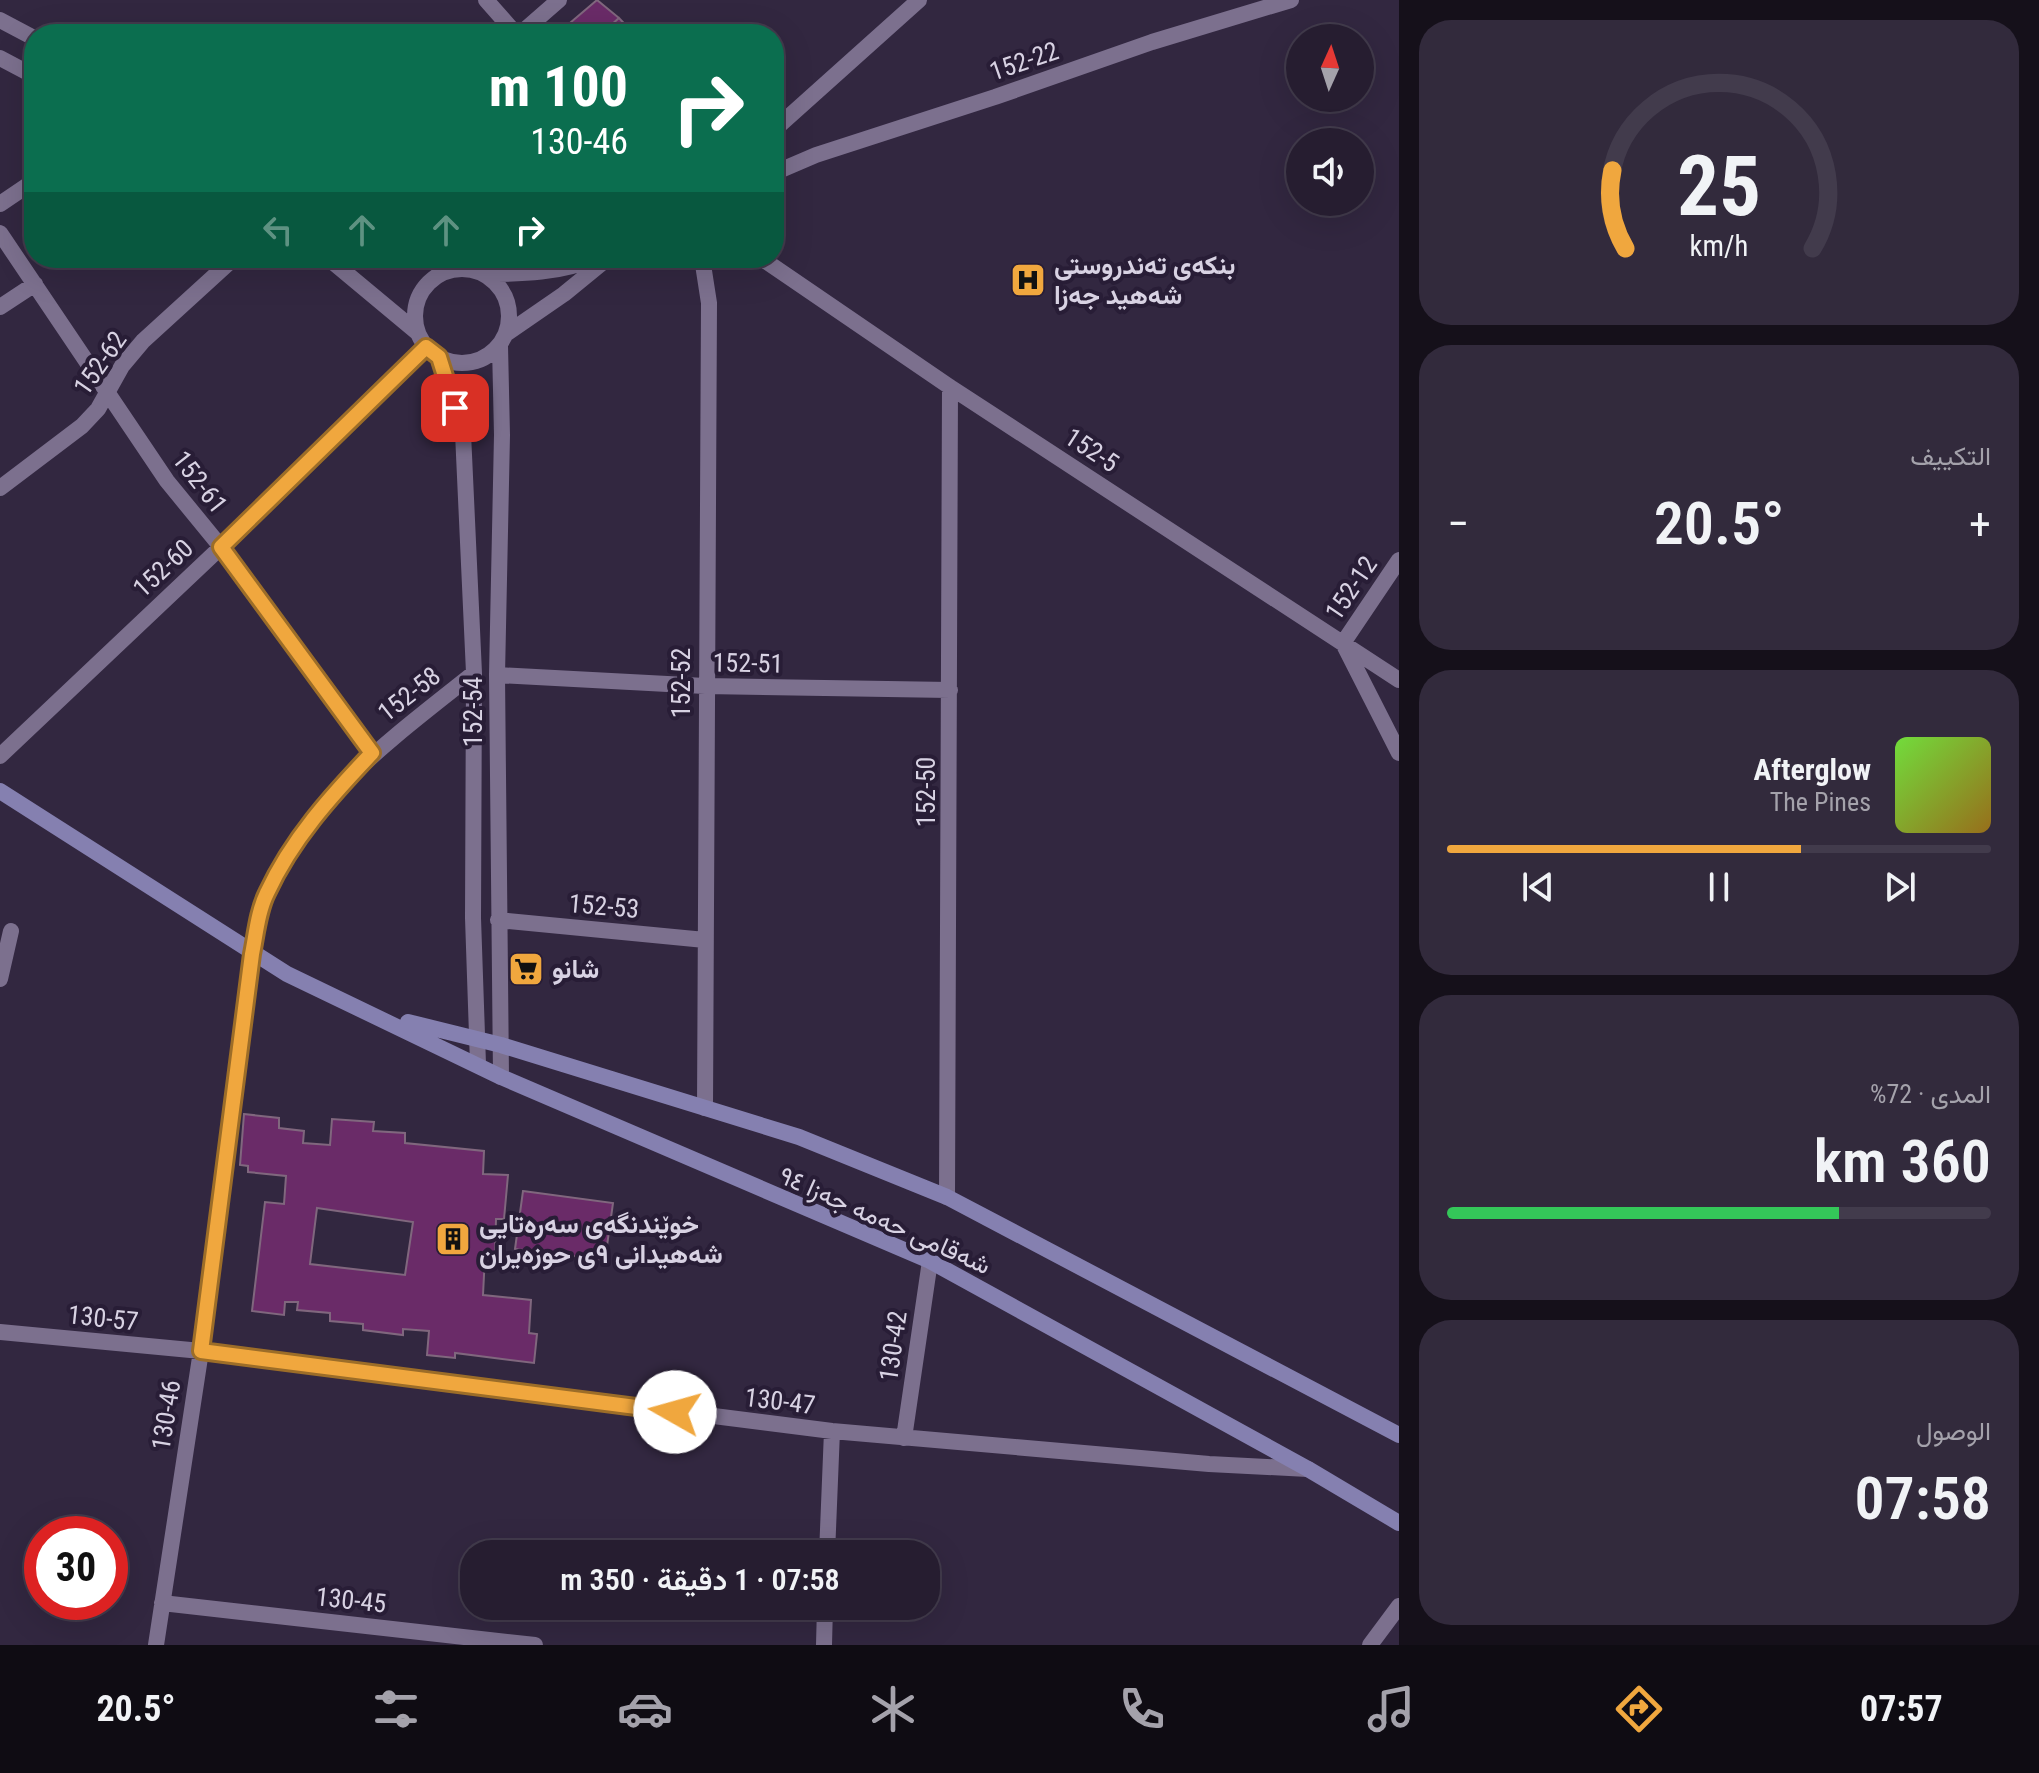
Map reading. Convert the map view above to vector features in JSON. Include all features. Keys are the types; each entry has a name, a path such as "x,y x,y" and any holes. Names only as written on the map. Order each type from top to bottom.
{"main road":[{"name":"شەقامی حەمە جەزا ٩٤","path":"0,791 287,974 501,1077 930,1261 1308,1469 1399,1523"},
{"name":"شەقامی حەمە جەزا ٩٤","path":"377,1015 501,1045 799,1137 947,1197 1399,1435"}],"street":[{"path":"486,0 509,24"},
{"path":"530,24 559,0"},
{"path":"784,121 919,0"},
{"name":"152-22","path":"784,169 816,155 1152,42 1291,0"},
{"path":"0,20 24,33"},
{"path":"0,58 24,71"},
{"path":"0,204 24,188"},
{"name":"152-61","path":"0,233 167,481 221,547 372,753"},
{"name":"152-62","path":"1,484 82,426 98,409 122,366 143,341 223,268"},
{"path":"339,268 428,346 455,363 471,363 487,357 503,340 596,268"},
{"path":"471,268 499,285 508,300 510,318 503,340"},
{"path":"428,346 416,308 425,286 438,275 453,269 520,274 561,268"},
{"name":"152-52","path":"704,268 709,303 705,1108"},
{"name":"152-5","path":"776,268 950,387 1399,680"},
{"path":"0,307 35,284"},
{"name":"152-54","path":"501,1077 497,675 503,340"},
{"name":"152-60","path":"0,756 428,346"},
{"name":"152-54","path":"428,346 463,433 474,673 473,918 478,1064"},
{"name":"152-50","path":"947,1197 950,387"},
{"name":"152-12","path":"1343,643 1399,560"},
{"path":"1343,643 1399,753"},
{"name":"152-58","path":"252,954 265,895 300,835 372,753 474,673"},
{"name":"152-51","path":"497,675 705,686 950,690"},
{"name":"152-53","path":"498,920 705,940"},
{"path":"0,979 11,931"},
{"name":"130-46","path":"156,1645 201,1351 252,954"},
{"name":"130-42","path":"904,1438 930,1261"},
{"name":"130-57","path":"0,1332 201,1351"},
{"name":"130-47","path":"201,1351 832,1431 1209,1464 1308,1469"},
{"path":"828,1540 832,1431"},
{"name":"130-45","path":"162,1603 396,1637 535,1645"},
{"path":"1370,1645 1399,1606"},
{"path":"824,1645 825,1620"}],"building":[{"path":"597,0 619,18 612,24 569,24"},
{"name":"خوێندنگەی سەرەتایی شەهیدانی ٩ی حوزەیران","path":"244,1114 279,1118 279,1128 304,1131 303,1143 330,1145 332,1119 374,1122 373,1131 405,1133 405,1143 484,1151 483,1174 508,1175 504,1219 496,1219 495,1255 485,1255 483,1295 531,1300 529,1333 537,1334 534,1363 455,1353 455,1358 427,1355 429,1331 403,1329 403,1335 363,1330 363,1324 330,1321 330,1313 297,1310 298,1302 285,1302 284,1315 252,1311 265,1202 284,1204 286,1176 248,1172 248,1166 240,1165","holes":["317,1208 413,1222 405,1275 310,1264"]},
{"path":"523,1191 613,1203 605,1260 515,1249"}],"place":[{"name":"بنکەی تەندروستی شەهید جەزا","path":"1028,280"},
{"name":"شانو","path":"526,969"},
{"name":"خوێندنگەی سەرەتایی شەهیدانی ٩ی حوزەیران","path":"453,1239"}],"route":[{"path":"455,408 439,357 426,347 221,547 372,753 300,835 265,895 252,954 201,1351 675,1412"}]}
